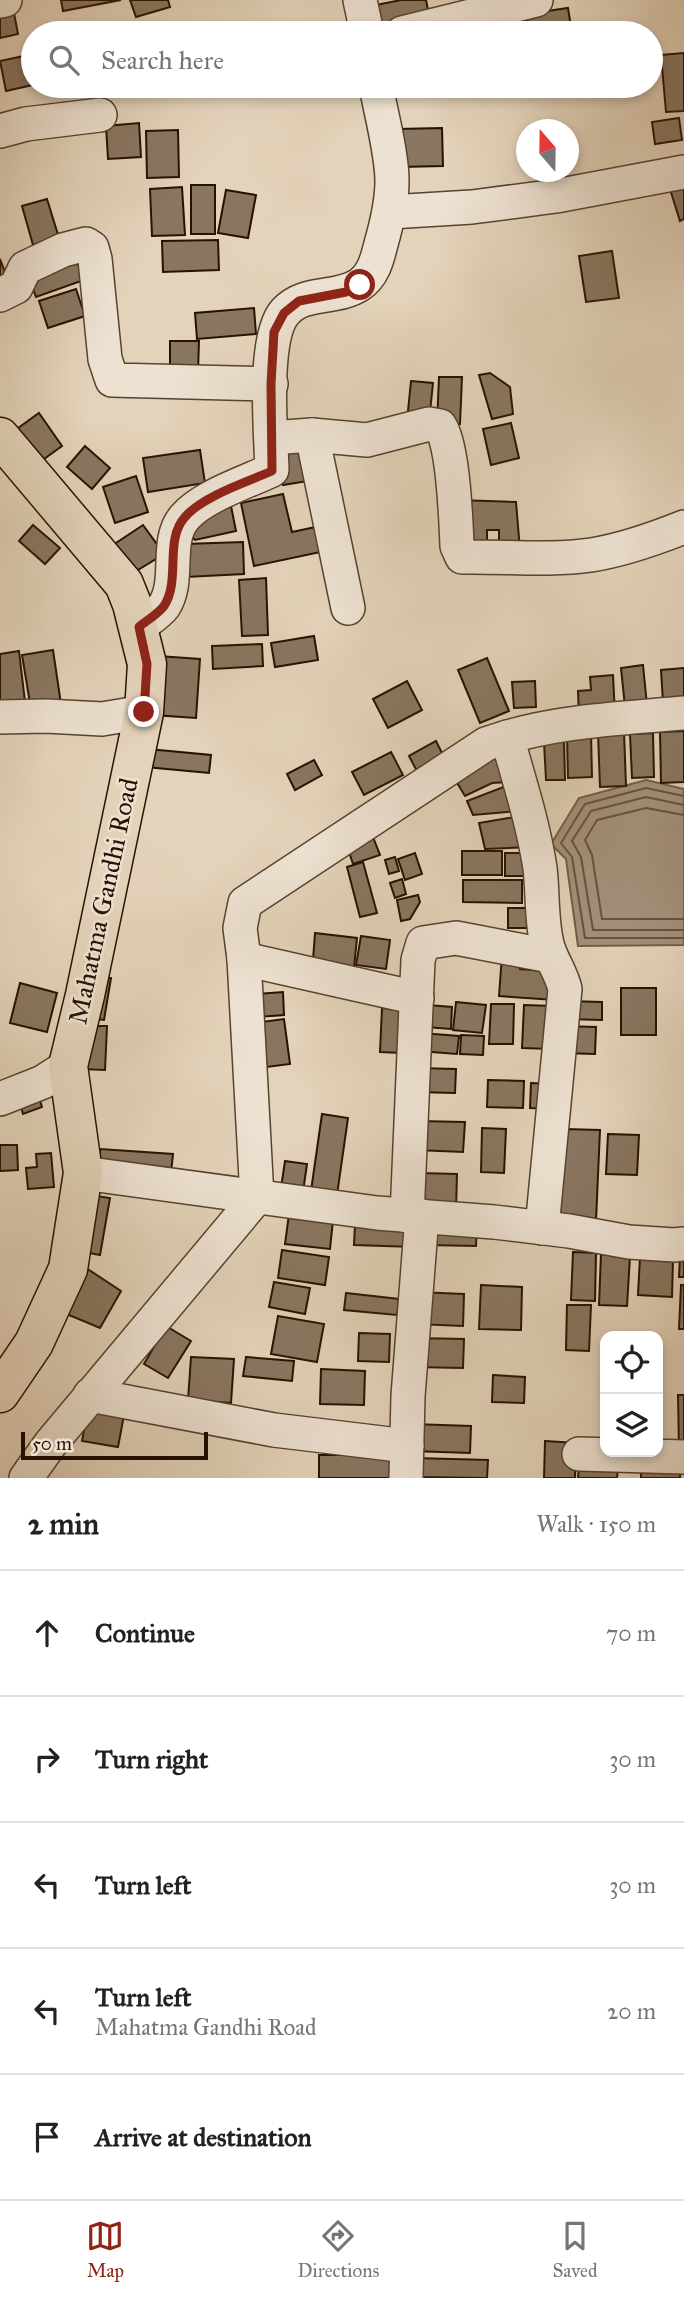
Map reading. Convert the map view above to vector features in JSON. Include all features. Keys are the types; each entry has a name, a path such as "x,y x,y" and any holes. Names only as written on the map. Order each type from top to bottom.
{"main road":[{"name":"Mahatma Gandhi Road","path":"0,438 124,584 139,627 147,664 144,712 68,1066 83,1173 68,1269 34,1343 0,1393"}],"street":[{"path":"0,1 5,0"},
{"path":"360,0 364,21"},
{"path":"451,21 536,0"},
{"path":"139,627 163,608 172,588 175,540 184,518 204,502 272,471 271,384 274,332 284,313 299,301 346,292 360,285 372,272 379,256 390,212 392,179 378,98"},
{"path":"0,131 26,124 100,115"},
{"path":"390,212 472,207 556,197 684,173"},
{"path":"0,295 16,287 25,268 63,250 86,244 92,248 95,259 105,359 112,380 271,384"},
{"path":"271,438 312,435 367,440 429,424 440,426 445,433 448,451 457,546 461,557 589,555 626,548 684,527"},
{"path":"312,435 348,608"},
{"path":"0,718 46,716 102,719 144,712"},
{"path":"26,1478 247,1196 244,959 240,928 245,903 486,744 571,724 684,713"},
{"path":"507,737 534,836 540,870 546,941 565,989 542,1228"},
{"path":"90,1395 274,1430 407,1462 418,960 423,943 456,938 550,956"},
{"path":"244,959 417,999"},
{"path":"0,1099 43,1082 68,1066"},
{"path":"83,1173 247,1196 542,1228 629,1242 684,1244"},
{"path":"579,1454 684,1457"}],"water":[{"path":"646,780 684,789 684,945 578,946 566,859 551,844 579,798"}],"building":[{"path":"61,0 121,0 63,11"},
{"path":"130,0 168,0 170,7 136,17"},
{"path":"401,0 426,0 430,20 369,21 366,7"},
{"path":"12,3 18,34 0,38 0,5"},
{"path":"568,8 570,21 528,21 527,14"},
{"path":"684,53 684,111 666,112 663,55"},
{"path":"21,57 21,88 6,91 0,61"},
{"path":"679,118 682,140 655,144 652,122"},
{"path":"139,123 141,157 108,159 106,126"},
{"path":"442,128 443,166 399,167 398,129"},
{"path":"178,130 179,177 147,178 146,131"},
{"path":"684,182 684,219 680,221 669,186"},
{"path":"191,185 215,185 215,234 191,234"},
{"path":"182,187 185,235 152,236 150,189"},
{"path":"226,190 256,195 248,238 218,233"},
{"path":"47,199 59,238 33,245 22,206"},
{"path":"218,240 219,270 163,272 162,241"},
{"path":"612,251 619,298 586,302 579,256"},
{"path":"74,253 84,280 36,297 26,270"},
{"path":"0,259 10,285 0,289"},
{"path":"76,289 85,316 48,328 39,301"},
{"path":"254,308 256,334 197,339 195,313"},
{"path":"170,341 199,341 198,372 170,372"},
{"path":"490,373 510,387 513,414 492,419 479,375"},
{"path":"439,377 462,377 460,424 437,423"},
{"path":"411,381 433,383 429,422 407,421"},
{"path":"39,413 62,446 37,464 14,431"},
{"path":"511,423 519,458 491,465 483,429"},
{"path":"301,438 308,481 283,485 277,442"},
{"path":"85,446 110,468 92,489 67,467"},
{"path":"200,450 205,483 148,492 143,458"},
{"path":"136,476 148,512 115,523 103,487"},
{"path":"283,494 292,532 325,525 330,550 254,566 241,503"},
{"path":"458,500 516,502 520,550 499,551 499,530 487,530 487,550 461,551"},
{"path":"230,501 236,531 195,540 190,535 218,503"},
{"path":"33,525 60,548 45,564 19,541"},
{"path":"143,525 164,554 125,578 104,551"},
{"path":"243,542 244,574 186,577 185,544"},
{"path":"266,578 268,635 242,636 239,580"},
{"path":"314,636 318,660 275,667 271,643"},
{"path":"262,644 263,666 213,669 212,646"},
{"path":"53,650 61,704 31,709 22,655"},
{"path":"19,651 25,702 0,705 0,654"},
{"path":"158,656 200,659 196,718 153,715"},
{"path":"487,658 509,711 480,723 458,670"},
{"path":"643,665 647,705 625,707 621,668"},
{"path":"684,668 684,700 663,702 661,670"},
{"path":"613,675 615,715 579,717 578,691 591,690 590,677"},
{"path":"407,681 422,710 388,728 373,699"},
{"path":"535,681 536,707 514,708 512,682"},
{"path":"684,731 684,782 661,783 660,732"},
{"path":"624,732 626,786 600,787 598,733"},
{"path":"653,733 654,777 632,778 630,734"},
{"path":"591,734 592,777 568,778 567,735"},
{"path":"436,741 447,763 420,777 409,756"},
{"path":"564,741 565,780 546,780 544,742"},
{"path":"148,749 211,755 209,773 146,767"},
{"path":"391,752 403,775 364,795 352,772"},
{"path":"495,754 507,782 492,783 465,796 456,781"},
{"path":"314,760 322,775 295,790 287,774"},
{"path":"506,786 517,811 473,815 467,801"},
{"path":"521,816 530,847 485,849 479,823"},
{"path":"373,837 380,855 353,864 347,846"},
{"path":"462,851 502,851 502,875 462,875"},
{"path":"415,853 422,874 405,880 398,859"},
{"path":"505,853 531,853 530,876 505,876"},
{"path":"395,857 399,871 389,874 385,860"},
{"path":"363,862 377,913 360,917 347,867"},
{"path":"402,879 406,894 395,898 390,883"},
{"path":"463,880 522,880 522,903 463,902"},
{"path":"418,895 420,902 410,919 401,921 397,900"},
{"path":"508,908 537,908 538,928 508,928"},
{"path":"315,933 357,938 353,977 313,960"},
{"path":"361,936 390,940 386,969 356,965"},
{"path":"502,955 521,957 520,969 556,972 554,1000 499,996"},
{"path":"92,975 111,978 104,1020 86,1018"},
{"path":"20,983 57,993 47,1032 10,1023"},
{"path":"621,988 656,988 656,1035 621,1035"},
{"path":"283,992 284,1015 258,1017 257,994"},
{"path":"566,1001 602,1002 602,1020 565,1019"},
{"path":"456,1002 486,1005 482,1033 453,1030"},
{"path":"491,1004 514,1004 513,1044 489,1044"},
{"path":"428,1005 452,1007 451,1029 426,1027"},
{"path":"524,1005 553,1006 551,1049 522,1048"},
{"path":"382,1008 403,1009 402,1053 380,1052"},
{"path":"284,1019 290,1064 267,1067 261,1022"},
{"path":"84,1026 107,1026 105,1070 82,1069"},
{"path":"563,1026 596,1027 595,1054 562,1053"},
{"path":"421,1033 459,1036 457,1054 419,1051"},
{"path":"461,1035 484,1036 483,1055 460,1054"},
{"path":"417,1068 456,1069 455,1093 416,1092"},
{"path":"488,1080 524,1081 523,1108 487,1107"},
{"path":"531,1083 551,1084 550,1109 530,1108"},
{"path":"38,1094 42,1107 23,1114 19,1100"},
{"path":"322,1114 348,1118 336,1202 310,1198"},
{"path":"417,1121 465,1122 463,1152 416,1150"},
{"path":"482,1128 506,1129 504,1173 481,1172"},
{"path":"564,1129 600,1130 596,1221 560,1220"},
{"path":"608,1134 639,1135 637,1175 606,1174"},
{"path":"0,1145 17,1145 18,1170 0,1171"},
{"path":"100,1149 173,1154 171,1173 98,1169"},
{"path":"51,1153 54,1187 28,1189 26,1168 37,1167 36,1154"},
{"path":"285,1161 307,1164 302,1199 280,1195"},
{"path":"420,1173 457,1174 456,1212 418,1210"},
{"path":"89,1195 110,1198 100,1255 79,1251"},
{"path":"289,1214 333,1220 330,1249 285,1244"},
{"path":"355,1224 415,1226 414,1247 354,1245"},
{"path":"428,1225 477,1227 476,1246 427,1245"},
{"path":"282,1250 329,1257 325,1285 278,1278"},
{"path":"573,1252 596,1253 595,1301 571,1300"},
{"path":"601,1254 630,1256 627,1306 599,1305"},
{"path":"640,1257 673,1258 672,1297 638,1295"},
{"path":"680,1257 684,1257 684,1277 679,1277"},
{"path":"80,1264 121,1291 100,1328 57,1310"},
{"path":"274,1282 310,1288 305,1314 269,1307"},
{"path":"481,1285 522,1287 521,1330 479,1329"},
{"path":"681,1285 684,1285 684,1329 679,1329"},
{"path":"417,1292 464,1294 463,1326 416,1324"},
{"path":"346,1293 399,1299 397,1315 344,1310"},
{"path":"567,1305 591,1305 589,1351 566,1350"},
{"path":"278,1316 324,1324 317,1362 271,1354"},
{"path":"166,1326 191,1341 168,1378 144,1364"},
{"path":"359,1333 390,1334 389,1362 358,1361"},
{"path":"415,1338 464,1339 463,1368 414,1367"},
{"path":"191,1357 234,1359 231,1403 188,1400"},
{"path":"246,1357 294,1361 292,1381 243,1376"},
{"path":"321,1369 365,1371 364,1405 320,1404"},
{"path":"493,1375 525,1377 524,1403 492,1402"},
{"path":"678,1395 684,1395 684,1450 679,1450"},
{"path":"88,1409 124,1415 118,1447 82,1441"},
{"path":"412,1424 471,1426 470,1453 411,1451"},
{"path":"545,1441 576,1443 575,1478 544,1478"},
{"path":"319,1455 392,1455 392,1478 319,1478"},
{"path":"415,1458 488,1460 487,1478 414,1477"},
{"path":"579,1466 618,1468 617,1478 578,1478"},
{"path":"641,1469 680,1471 680,1478 641,1478"}],"route":[{"path":"144,712 147,664 139,627 163,608 172,588 175,540 184,518 204,502 272,471 271,354 274,332 284,313 299,301 346,292 360,285"}]}
